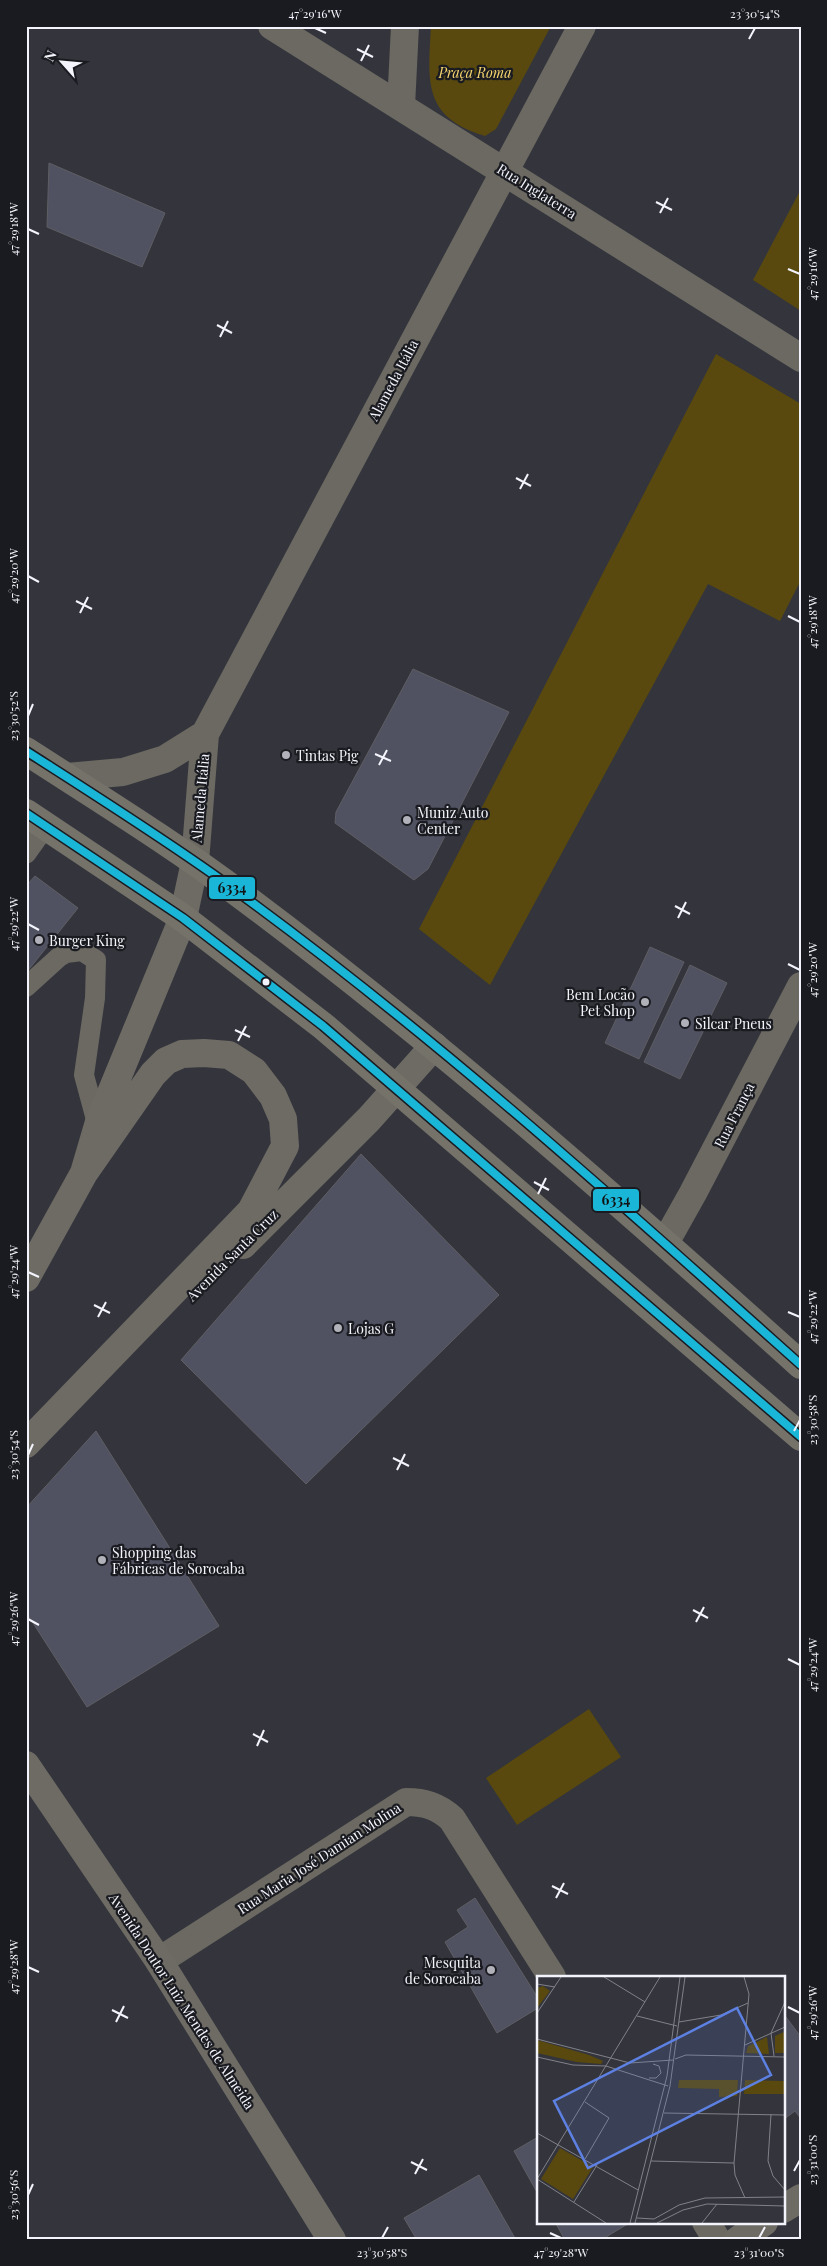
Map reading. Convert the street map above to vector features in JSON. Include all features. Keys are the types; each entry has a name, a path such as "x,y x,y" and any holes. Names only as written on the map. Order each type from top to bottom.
{"main road":[{"path":"26,751 245,897 434,1046 665,1243 801,1366"},
{"path":"36,820 183,918 323,1026 801,1437"},
{"path":"84,1174 99,1122 183,918 195,862"},
{"name":"Avenida Santa Cruz","path":"26,1461 397,1088 434,1046"},
{"path":"26,1278 84,1174 154,1074 166,1061 182,1054 204,1052 229,1055 254,1071 273,1096 283,1120 285,1146 251,1211 26,1444"},
{"name":"Avenida Doutor Luiz Mendes de Almeida","path":"26,1765 159,1961 332,2240"},
{"path":"784,2208 801,2198"},
{"path":"738,2240 761,2224"}],"street":[{"name":"Rua Inglaterra","path":"272,26 801,358"},
{"path":"401,106 405,26"},
{"name":"Alameda Itália","path":"195,862 205,734 582,26"},
{"name":"Alameda Itália","path":"67,777 123,772 165,759 205,734"},
{"name":"Rua França","path":"665,1243 801,986"},
{"name":"Rua Maria José Damian Molina","path":"159,1961 406,1802 419,1802 443,1811 452,1819 551,1976"},
{"path":"707,2224 717,2240"}],"lane":[{"path":"26,854 36,820"},
{"path":"26,987 66,953 82,951 96,960 95,998 84,1075 95,1116 99,1122"}],"green space":[{"name":"Praça Roma","path":"431,26 551,26 496,129 485,136 464,128 450,119 439,107 433,94 430,80"},
{"path":"801,189 801,311 753,280"},
{"path":"716,354 801,404 801,580 780,621 708,584 490,985 419,929"},
{"path":"589,1709 621,1757 517,1825 486,1778"}],"building":[{"path":"49,163 165,213 142,267 47,227"},
{"path":"413,669 509,712 428,869 414,880 335,823 336,812"},
{"name":"Burger King","path":"35,876 78,908 26,973 26,886"},
{"name":"Bem Locão Pet Shop","path":"650,947 684,962 639,1059 605,1043"},
{"name":"Silcar Pneus","path":"690,965 727,983 680,1079 644,1062"},
{"name":"Lojas G","path":"361,1154 499,1295 306,1484 181,1360"},
{"name":"Shopping das Fábricas de Sorocaba","path":"96,1431 219,1626 87,1707 26,1612 26,1508"},
{"name":"Mesquita de Sorocaba","path":"475,1898 537,1996 537,2009 497,2033 445,1942 468,1927 457,1910"},
{"path":"784,2014 801,2037 801,2119 795,2111 784,2119"},
{"path":"537,2138 537,2192 514,2151"},
{"path":"479,2175 516,2240 417,2240 404,2218"},
{"path":"556,2224 628,2224 601,2240 565,2240"}],"transit line":[{"name":"6334","path":"26,751 217,877 369,992 587,1175 801,1365"},
{"name":"6334","path":"26,813 183,918 323,1026 801,1437"}],"place":[{"name":"Tintas Pig","path":"286,755"},
{"name":"Muniz Auto Center","path":"407,820"},
{"name":"Burger King","path":"39,940"},
{"name":"Bem Locão Pet Shop","path":"645,1002"},
{"name":"Silcar Pneus","path":"685,1023"},
{"name":"Lojas G","path":"338,1328"},
{"name":"Shopping das Fábricas de Sorocaba","path":"102,1560"},
{"name":"Mesquita de Sorocaba","path":"491,1970"}]}
